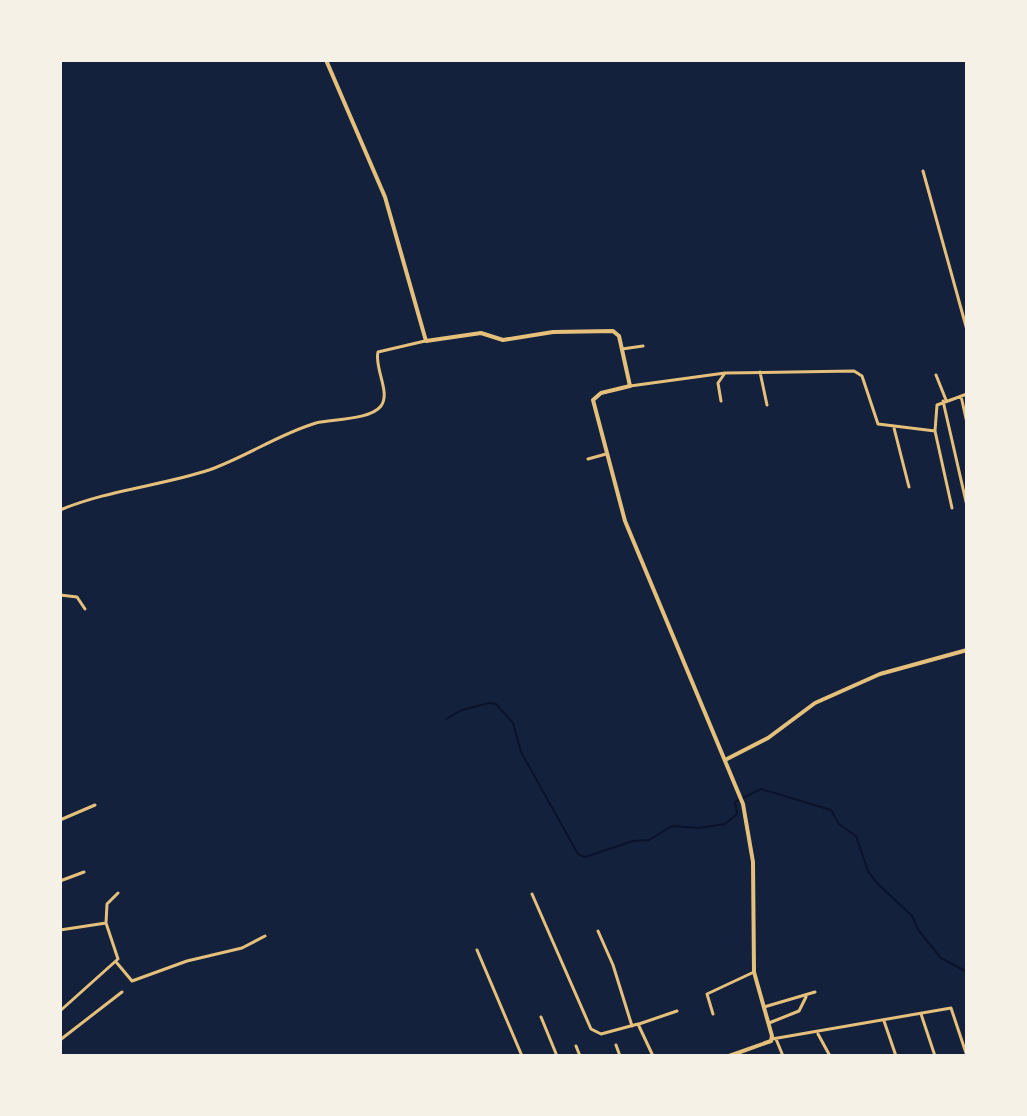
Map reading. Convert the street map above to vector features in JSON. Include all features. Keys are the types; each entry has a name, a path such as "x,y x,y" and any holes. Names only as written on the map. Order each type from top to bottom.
{"street":[{"path":"326,60 385,197 426,341"},
{"path":"923,171 967,330"},
{"path":"60,510 109,494 162,485 205,471 317,423 371,413 380,408 384,398 378,352 426,341 481,333 503,340 553,332 613,331 619,336 630,386"},
{"path":"622,349 643,346"},
{"path":"760,372 767,405"},
{"path":"783,1056 774,1039 754,972 751,835 725,760 625,521 593,398 630,386 725,373 858,372 876,422 894,428 935,431"},
{"path":"721,401 718,383 725,373"},
{"path":"936,375 967,506"},
{"path":"952,508 935,431 936,408 944,400 967,394"},
{"path":"961,396 967,423"},
{"path":"894,428 909,487"},
{"path":"588,459 606,454"},
{"path":"60,595 77,597 85,609"},
{"path":"725,760 763,741 815,703 880,674 967,650"},
{"path":"60,820 95,805"},
{"path":"60,881 84,872"},
{"path":"118,893 107,904 106,923 117,963 132,981 187,961 242,948 265,936"},
{"path":"532,894 593,1032 601,1034 677,1011"},
{"path":"60,930 106,923"},
{"path":"598,931 613,965 632,1026"},
{"path":"477,950 522,1056"},
{"path":"60,1011 117,963"},
{"path":"713,1014 707,994 754,972"},
{"path":"60,1040 122,992"},
{"path":"764,1007 815,992"},
{"path":"769,1023 799,1011 806,997"},
{"path":"729,1056 774,1039 953,1009 967,1056"},
{"path":"921,1014 935,1056"},
{"path":"541,1017 557,1056"},
{"path":"884,1021 896,1056"},
{"path":"638,1024 653,1056"},
{"path":"818,1034 830,1056"},
{"path":"616,1045 620,1056"},
{"path":"576,1046 580,1056"}],"waterway":[{"path":"446,719 462,710 496,704 513,723 521,752 578,854 585,857 633,841 649,840 672,826 699,828 725,824 737,814 735,802 761,789 831,810 839,824 856,836 868,871 876,882 912,916 919,931 941,958 967,972"}]}
